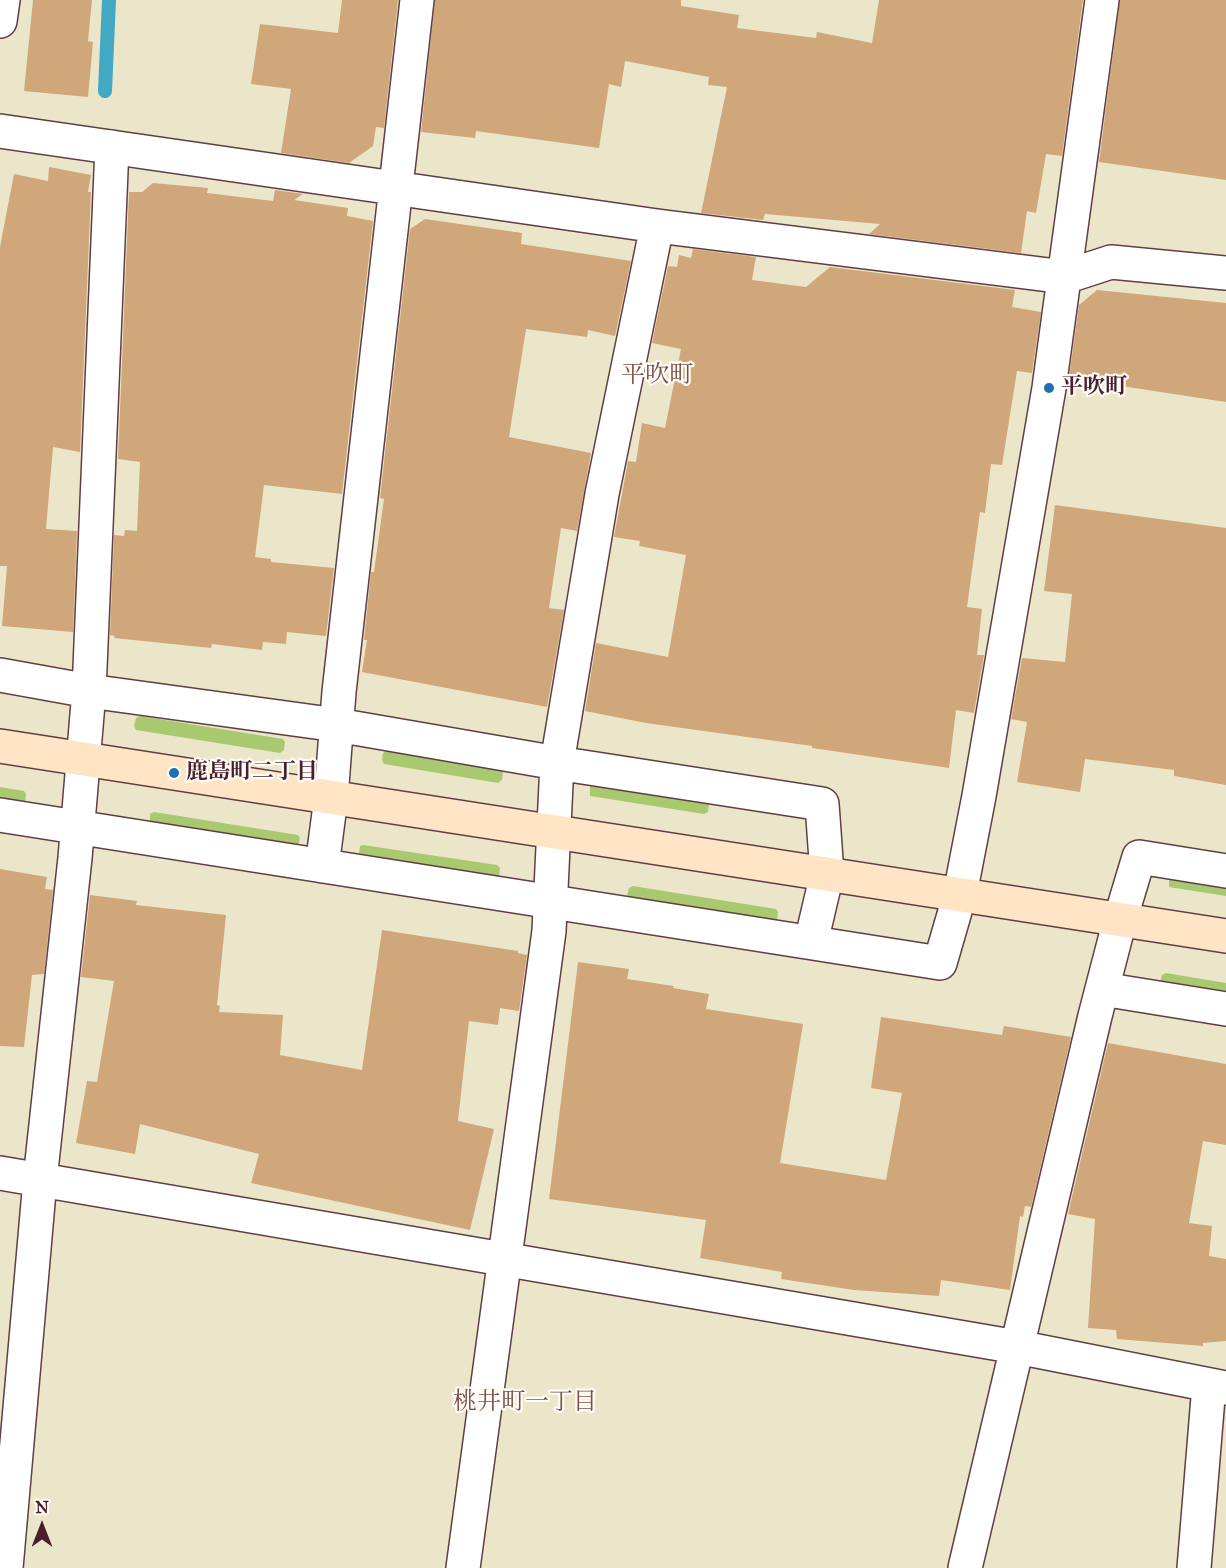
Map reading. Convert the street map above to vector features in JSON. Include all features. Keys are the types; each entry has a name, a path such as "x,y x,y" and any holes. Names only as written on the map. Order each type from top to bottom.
{"street":[{"path":"0,21 3,0"},
{"path":"322,866 332,798 341,669 417,0"},
{"path":"0,815 940,963 960,894 979,796 1049,387 1102,0"},
{"path":"0,131 657,226 1065,277 1111,262 1226,273"},
{"path":"6,1568 40,1180 78,827 89,691 112,147"},
{"path":"463,1568 548,943 557,763 602,494 657,226"},
{"path":"0,675 89,691 337,725 557,763 822,804 827,874 812,942"},
{"path":"0,746 1226,936"},
{"path":"965,1568 1102,990 1139,857 1226,871"},
{"path":"1102,990 1226,1009"},
{"path":"0,1173 1017,1347 1217,1386 1194,1568"}],"green space":[{"path":"140,716 283,739 284,750 280,753 136,730 134,726 136,718"},
{"path":"387,750 500,769 503,772 502,780 498,783 384,764 383,753"},
{"path":"590,784 707,801 708,812 704,814 590,796"},
{"path":"0,787 24,791 25,803 0,801"},
{"path":"154,812 298,835 300,838 298,847 150,825 150,814"},
{"path":"360,846 497,865 500,868 499,877 360,857"},
{"path":"1169,875 1226,882 1226,896 1169,887"},
{"path":"633,886 776,909 777,921 629,899 627,896 629,888"},
{"path":"1166,973 1226,983 1226,997 1160,983 1162,975"}],"building":[{"path":"33,0 92,0 88,41 93,42 88,97 24,91"},
{"path":"342,0 398,0 384,128 376,127 373,146 349,163 281,153 291,89 251,84 260,24 338,33"},
{"path":"435,0 681,0 681,6 739,15 737,28 816,38 817,32 872,43 879,0 1083,0 1062,156 1046,154 1036,213 1027,211 1021,253 869,234 880,224 765,214 763,220 701,213 727,87 708,85 709,77 625,61 621,87 609,84 599,148 476,131 475,138 421,132"},
{"path":"1120,0 1226,0 1226,180 1099,162"},
{"path":"49,167 91,175 88,192 91,192 80,452 53,447 46,529 77,531 73,632 2,626 7,566 0,566 0,247 14,174 48,181"},
{"path":"153,183 208,188 207,193 273,201 275,190 303,194 294,200 348,208 347,216 373,221 342,494 264,485 255,557 271,559 271,562 334,568 326,636 287,632 286,644 263,642 262,650 212,644 211,648 114,638 115,636 110,635 114,535 124,536 125,530 137,531 140,462 118,459 129,192 142,192"},
{"path":"425,219 522,233 521,244 631,261 615,336 588,330 587,337 526,329 509,437 591,453 577,531 561,528 549,608 564,610 547,707 362,672 367,640 364,640 371,572 374,572 384,499 380,498 410,229"},
{"path":"693,249 756,257 752,280 806,287 830,267 1015,290 1012,307 1041,312 1032,373 1017,371 1002,465 991,464 985,513 980,512 967,607 982,609 977,655 984,655 974,713 956,710 949,768 646,723 585,711 596,643 668,657 686,555 639,546 640,541 614,537 628,461 636,462 642,423 665,428 681,349 652,343 668,266 677,267 679,255 691,258"},
{"path":"1097,290 1226,303 1226,402 1069,378 1079,305"},
{"path":"1055,505 1226,528 1226,785 1174,776 1174,770 1085,759 1080,792 1017,782 1027,722 1011,719 1022,658 1065,662 1072,594 1044,591"},
{"path":"0,869 47,877 45,889 53,890 44,974 32,975 24,1047 0,1046"},
{"path":"90,895 137,901 136,905 226,915 217,1005 220,1006 219,1012 283,1015 280,1055 362,1070 382,930 518,951 518,953 527,955 519,1011 500,1008 498,1025 469,1021 458,1121 494,1129 470,1230 251,1183 259,1154 140,1124 135,1154 76,1143 87,1081 97,1082 114,981 81,977"},
{"path":"578,962 629,969 627,979 709,994 706,1009 803,1024 780,1163 886,1180 902,1093 871,1088 881,1017 1002,1035 1004,1026 1071,1037 1031,1207 1025,1206 1023,1217 1020,1216 1010,1290 941,1280 939,1296 854,1290 781,1279 782,1272 700,1258 706,1220 549,1199"},
{"path":"1108,1043 1226,1064 1226,1145 1203,1141 1189,1223 1212,1226 1209,1256 1226,1259 1226,1341 1203,1343 1203,1346 1117,1339 1116,1330 1088,1328 1095,1219 1068,1214"}],"waterway":[{"path":"105,91 109,0"}],"place":[{"name":"平吹町","path":"1049,388"},
{"name":"鹿島町二丁目","path":"174,773"}],"district":[{"name":"平吹町","path":"657,376"},
{"name":"桃井町一丁目","path":"525,1403"}]}
